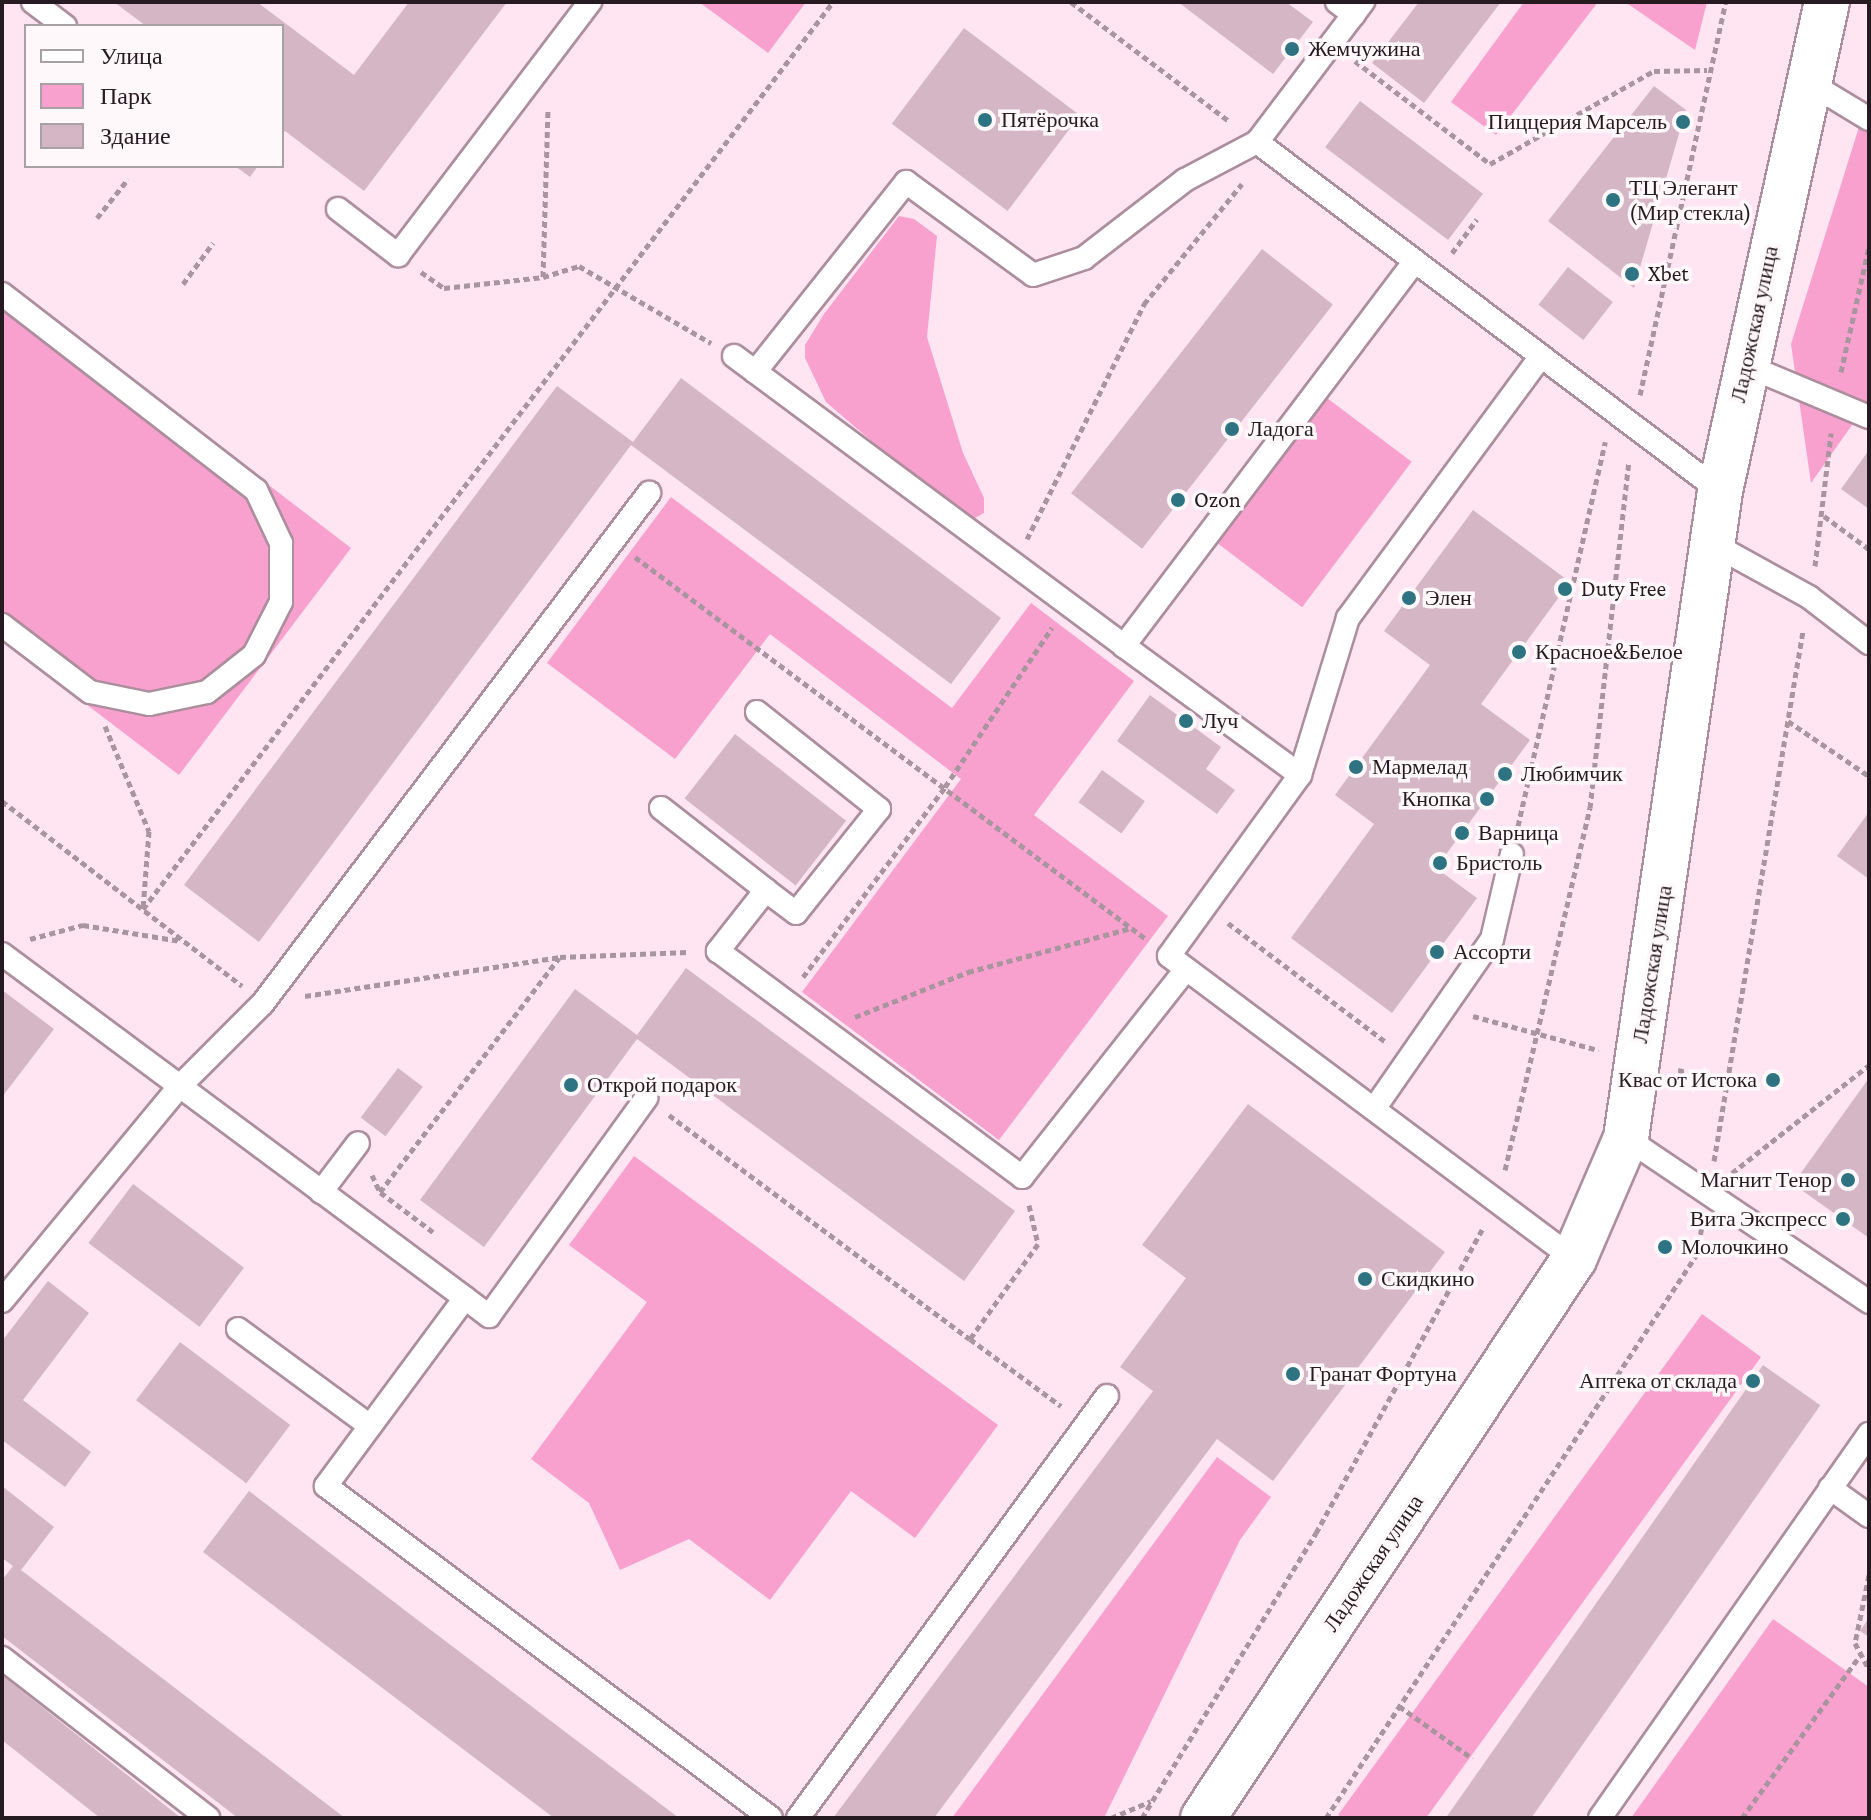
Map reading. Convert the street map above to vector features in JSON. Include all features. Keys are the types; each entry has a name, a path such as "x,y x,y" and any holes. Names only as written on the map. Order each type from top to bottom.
{"street":[{"name":"Ладожская улица","path":"1203,1818 1574,1259 1626,1138 1720,491 1745,365 1827,2"}],"lane":[{"path":"33,2 62,24"},
{"path":"338,209 398,255 590,2"},
{"path":"755,372 906,182 1033,275 1084,258 1185,180 1257,142 1332,44 1351,6"},
{"path":"1808,82 1869,119"},
{"path":"1257,142 1720,491"},
{"path":"1124,646 1415,261"},
{"path":"2,294 256,490 281,543 281,602 254,655 207,692 149,704 90,692 2,625"},
{"path":"734,356 1300,775"},
{"path":"766,890 718,951 1022,1177 1178,962 1300,775 1348,618 1541,356"},
{"path":"1745,365 1869,417"},
{"path":"2,1301 178,1088 263,1003 649,493"},
{"path":"1713,544 1809,597 1869,643"},
{"path":"661,808 796,913 879,809 757,712"},
{"path":"1374,1109 1492,939 1512,854"},
{"path":"9,948 178,1088 489,1316 646,1098"},
{"path":"1178,962 1574,1259"},
{"path":"1626,1138 1710,1191 1869,1302"},
{"path":"321,1192 358,1143"},
{"path":"465,1298 326,1486 771,1818"},
{"path":"238,1329 370,1426"},
{"path":"798,1818 1107,1396"},
{"path":"1600,1818 1869,1434"},
{"path":"1830,1488 1869,1516"},
{"path":"2,1658 208,1818"}],"path":[{"path":"90,692 149,831 143,909 612,286 833,2"},
{"path":"1015,564 1144,304 1238,195 1257,142 1071,2"},
{"path":"1332,44 1490,164 1654,71 1707,70"},
{"path":"543,277 550,56"},
{"path":"97,218 128,179"},
{"path":"1435,277 1477,219"},
{"path":"183,284 213,243"},
{"path":"398,255 444,288 543,277 579,266 734,356"},
{"path":"1512,854 1612,410"},
{"path":"1824,516 1869,549"},
{"path":"613,540 1178,962"},
{"path":"785,1001 945,787 1069,604"},
{"path":"1788,721 1869,776"},
{"path":"9,948 83,925 184,941"},
{"path":"825,1030 968,972 1132,928"},
{"path":"438,1236 380,1192 560,957"},
{"path":"1710,1191 1869,1065"},
{"path":"646,1098 1086,1425"},
{"path":"970,1339 1038,1244 1022,1177"},
{"path":"1869,1575 1855,1643 1869,1669"},
{"path":"1742,1818 1861,1654"},
{"path":"1399,1706 1472,1758"},
{"path":"1111,1818 1153,1800"}],"green space":[{"path":"699,2 806,2 768,53"},
{"path":"1524,2 1598,2 1496,135 1451,102"},
{"path":"1625,2 1707,2 1695,50"},
{"path":"1869,95 1869,401 1811,483 1791,344"},
{"path":"899,216 914,219 937,236 927,337 963,453 984,498 984,513 973,519 918,481 826,402 805,358 805,345 824,314"},
{"path":"2,281 351,548 179,775 2,640"},
{"path":"1327,398 1412,462 1302,607 1217,543"},
{"path":"671,497 952,708 1031,603 1134,681 1034,815 1168,916 999,1140 802,992 961,779 770,634 675,759 547,663"},
{"path":"634,1156 998,1425 915,1538 851,1491 770,1600 689,1539 620,1570 589,1503 531,1459 647,1302 569,1245"},
{"path":"1702,1314 1761,1357 1426,1818 1343,1818 1338,1815"},
{"path":"1217,1457 1271,1497 1240,1540 1104,1818 952,1818"},
{"path":"1773,1619 1869,1687 1869,1818 1631,1818"}],"building":[{"path":"114,2 257,2 354,75 409,2 507,2 364,191 284,132 284,24 143,24"},
{"path":"1178,2 1286,2 1313,22 1273,74"},
{"path":"1419,2 1501,2 1424,103 1372,63"},
{"name":"Пятёрочка","path":"964,28 1080,115 1008,211 892,124"},
{"name":"ТЦ Элегант (Мир стекла)","path":"1654,86 1686,110 1634,288 1548,221"},
{"path":"1360,101 1483,194 1448,240 1325,147"},
{"path":"238,168 257,168 250,177"},
{"path":"1262,249 1333,304 1142,549 1071,493"},
{"path":"1568,267 1613,302 1583,340 1538,305"},
{"path":"681,378 1001,618 951,684 631,445 259,942 184,885 557,386 633,442"},
{"path":"1869,450 1869,509 1841,489"},
{"path":"1473,510 1570,582 1481,704 1530,740 1436,868 1477,898 1392,1013 1291,938 1374,824 1335,795 1430,665 1384,631"},
{"path":"1150,695 1221,747 1206,769 1235,790 1217,814 1117,741"},
{"path":"735,734 846,821 796,885 685,799"},
{"path":"1102,770 1145,801 1121,834 1078,802"},
{"path":"1869,812 1869,879 1837,856"},
{"path":"686,968 1015,1211 964,1281 637,1039 484,1247 420,1200 575,989 637,1035"},
{"path":"2,990 54,1029 2,1097"},
{"path":"398,1068 423,1087 385,1136 361,1118"},
{"path":"1869,1078 1869,1238 1793,1184"},
{"path":"1248,1104 1445,1252 1273,1481 1217,1439 934,1818 833,1818 1153,1391 1120,1367 1186,1278 1142,1245"},
{"path":"133,1184 244,1268 199,1327 88,1243"},
{"path":"48,1281 89,1313 23,1400 91,1452 65,1487 2,1440 2,1341"},
{"path":"180,1342 290,1425 246,1483 136,1400"},
{"path":"1763,1365 1820,1405 1531,1818 1447,1816"},
{"path":"2,1486 54,1527 21,1570 345,1818 238,1818 2,1636 2,1580 13,1566 2,1558"},
{"path":"249,1491 679,1818 554,1818 203,1552"},
{"path":"1869,1618 1869,1637 1860,1631"},
{"path":"2,1675 181,1818 100,1818 2,1740"}],"place":[{"name":"Жемчужина","path":"1292,49"},
{"name":"Пятёрочка","path":"985,120"},
{"name":"Пиццерия Марсель","path":"1683,122"},
{"name":"ТЦ Элегант (Мир стекла)","path":"1613,200"},
{"name":"Xbet","path":"1632,274"},
{"name":"Ладога","path":"1232,429"},
{"name":"Ozon","path":"1178,500"},
{"name":"Duty Free","path":"1565,589"},
{"name":"Элен","path":"1409,598"},
{"name":"Красное&Белое","path":"1519,652"},
{"name":"Луч","path":"1186,721"},
{"name":"Мармелад","path":"1356,767"},
{"name":"Любимчик","path":"1505,774"},
{"name":"Кнопка","path":"1487,799"},
{"name":"Варница","path":"1462,833"},
{"name":"Бристоль","path":"1440,863"},
{"name":"Ассорти","path":"1437,952"},
{"name":"Квас от Истока","path":"1773,1080"},
{"name":"Открой подарок","path":"571,1085"},
{"name":"Магнит Тенор","path":"1848,1180"},
{"name":"Вита Экспресс","path":"1843,1219"},
{"name":"Молочкино","path":"1665,1247"},
{"name":"Скидкино","path":"1365,1279"},
{"name":"Гранат Фортуна","path":"1293,1374"},
{"name":"Аптека от склада","path":"1753,1381"}]}
